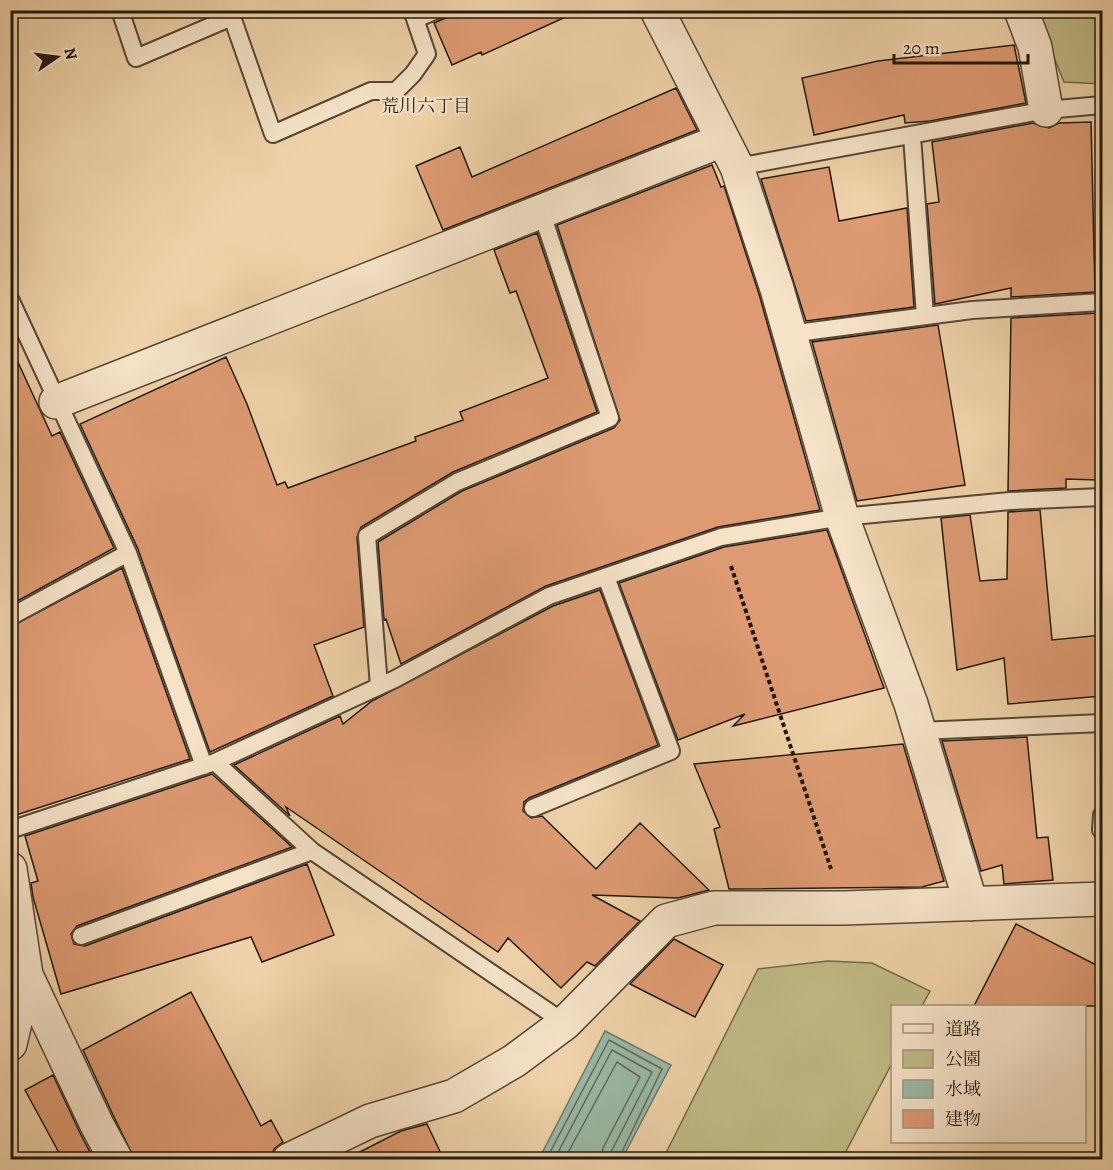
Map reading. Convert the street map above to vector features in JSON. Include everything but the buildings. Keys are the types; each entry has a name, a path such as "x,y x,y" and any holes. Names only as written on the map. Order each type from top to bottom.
{"street":[{"path":"657,10 730,154 789,334 842,517 919,731 971,904"},
{"path":"1021,10 1035,47 1046,110"},
{"path":"56,402 541,211 730,154"},
{"path":"10,869 20,961 10,1044"},
{"path":"289,1160 370,1121 454,1096 514,1061 565,1023 666,921 714,908 844,908 1102,899"},
{"path":"20,961 116,1160"}],"lane":[{"path":"120,10 136,58 232,17 273,134 371,92 396,91 413,74 427,54 414,15 437,10"},
{"path":"730,154 912,136 1046,110 1102,105"},
{"path":"912,136 925,316"},
{"path":"379,686 367,536 457,482 610,418 541,211"},
{"path":"10,299 128,553 209,764 312,851 565,1023"},
{"path":"789,334 972,310 1102,302"},
{"path":"10,830 209,764 379,686 549,596 721,537 842,517 1010,501 1102,497"},
{"path":"10,617 128,553"},
{"path":"533,808 671,751 606,577"},
{"path":"919,731 1102,723"},
{"path":"81,936 312,851"}],"path":[{"path":"721,537 844,908"}],"green space":[{"path":"1035,11 1102,11 1102,84 1064,82"},
{"path":"828,961 872,963 930,991 923,1005 891,1005 891,1065 842,1159 663,1159 758,969"}],"water":[{"path":"605,1031 671,1065 622,1159 539,1159"}],"district":[{"name":"荒川六丁目","path":"426,106"}]}
